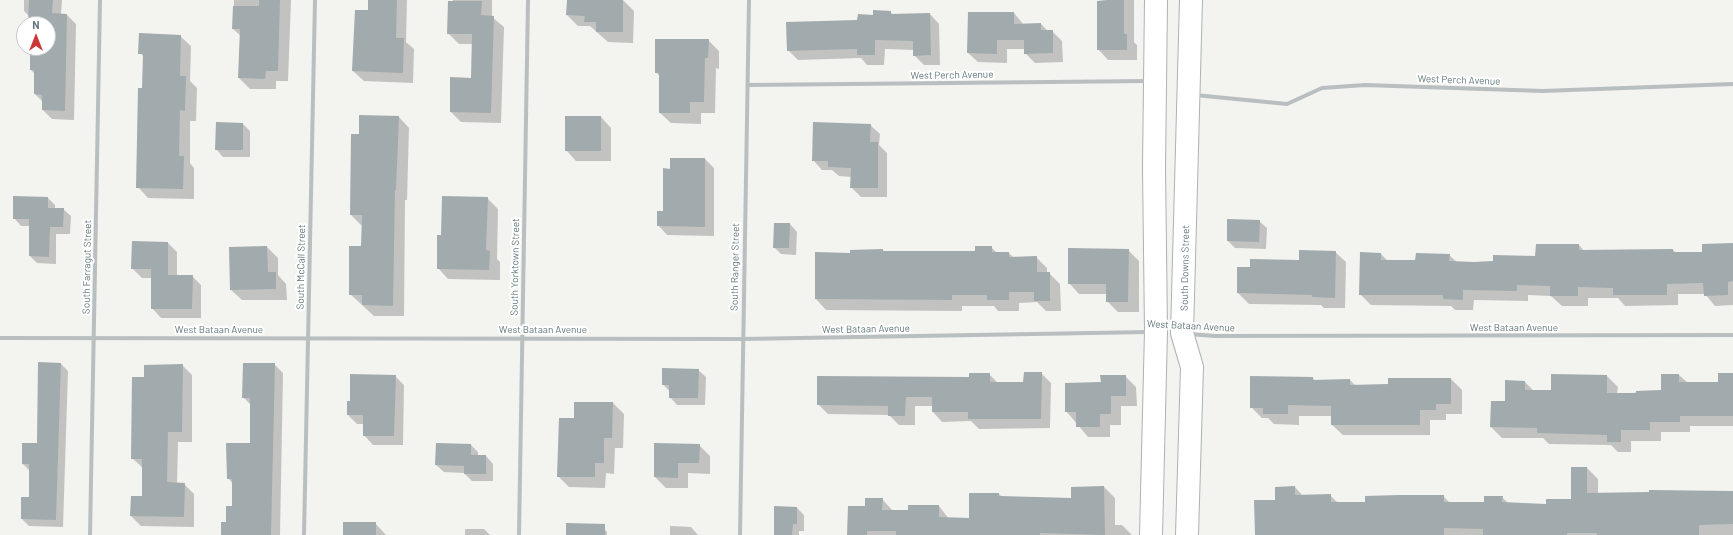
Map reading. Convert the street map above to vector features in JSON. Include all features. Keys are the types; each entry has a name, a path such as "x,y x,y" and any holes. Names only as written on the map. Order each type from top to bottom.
{"main road":[{"name":"South Downs Street","path":"1156,0 1154,168 1169,332 1192,367 1187,535"},
{"name":"South Downs Street","path":"1151,535 1189,94 1190,0"}],"street":[{"name":"South Farragut Street","path":"90,535 100,0"},
{"name":"South McCall Street","path":"304,535 315,0"},
{"name":"South Yorktown Street","path":"519,535 528,0"},
{"name":"South Ranger Street","path":"740,535 742,339 749,0"},
{"name":"West Perch Avenue","path":"748,85 1156,81"},
{"name":"West Perch Avenue","path":"1189,94 1288,104 1322,88 1365,85 1543,91 1733,84"},
{"name":"West Bataan Avenue","path":"0,338 742,339 1169,332 1215,336 1733,336"}],"building":[{"path":"29,0 53,0 52,13 67,14 65,111 42,110 42,95 34,94 34,70 30,70 30,56 56,56 56,16 28,16"},
{"path":"259,0 280,0 278,71 266,71 265,79 238,78 240,29 232,29 233,6 259,6"},
{"path":"368,0 397,0 396,38 404,38 403,73 352,71 355,10 368,10"},
{"path":"567,0 623,0 623,32 596,32 596,22 584,22 585,16 566,15"},
{"path":"1124,0 1124,34 1127,34 1127,50 1097,50 1097,1"},
{"path":"448,1 482,1 481,15 494,16 491,113 450,112 450,77 471,78 472,34 447,34"},
{"path":"873,10 891,11 891,14 930,13 931,55 913,56 913,41 875,40 875,55 857,55 857,49 787,51 786,22 857,20 858,14 873,15"},
{"path":"968,12 1014,12 1014,24 1041,23 1041,30 1053,30 1053,53 1024,54 1024,40 997,40 997,54 967,53"},
{"path":"139,33 181,35 180,76 186,76 185,111 180,110 179,156 184,156 183,189 136,188 138,88 142,88 143,54 138,54"},
{"path":"655,39 709,39 708,58 705,58 704,102 690,102 690,113 659,113 659,73 655,73"},
{"path":"359,115 399,116 395,190 393,306 362,305 362,295 349,295 349,246 361,246 362,215 350,215 351,134 359,134"},
{"path":"565,116 601,116 601,151 565,151"},
{"path":"216,122 243,123 243,150 215,150"},
{"path":"813,122 871,124 870,142 878,142 878,188 850,188 851,168 828,167 828,161 812,161"},
{"path":"670,158 705,158 705,227 657,226 657,211 663,211 663,168 670,169"},
{"path":"13,196 48,197 48,208 64,208 63,227 50,227 49,257 29,256 29,219 13,219"},
{"path":"442,196 488,197 486,250 490,251 489,270 437,269 437,235 441,235"},
{"path":"1227,219 1260,220 1259,242 1227,241"},
{"path":"774,223 790,223 789,248 773,248"},
{"path":"132,241 168,242 168,275 193,275 192,309 151,309 151,269 131,269"},
{"path":"1733,243 1733,281 1728,282 1728,295 1704,296 1703,283 1667,284 1667,295 1613,295 1613,288 1578,287 1578,296 1550,296 1550,286 1517,285 1517,291 1463,290 1463,300 1443,299 1443,295 1359,295 1360,252 1381,253 1381,260 1415,260 1416,253 1450,254 1449,261 1474,262 1493,261 1493,255 1535,256 1536,244 1579,244 1579,250 1673,249 1673,252 1702,252 1702,244"},
{"path":"267,246 268,272 276,272 276,289 230,290 229,247"},
{"path":"975,246 992,246 992,252 1009,252 1009,257 1037,256 1037,272 1050,272 1050,301 1034,301 1034,292 1009,292 1009,300 987,300 987,295 952,295 952,300 815,299 815,252 850,253 850,250 883,249 883,251 975,251"},
{"path":"1068,248 1129,249 1128,302 1106,302 1106,284 1068,284"},
{"path":"1299,250 1336,251 1335,298 1312,297 1312,295 1237,293 1237,267 1250,267 1250,259 1299,260"},
{"path":"38,362 61,363 56,520 21,519 21,497 29,497 29,464 22,464 22,443 37,443"},
{"path":"243,363 275,363 271,535 221,535 221,522 226,522 226,506 232,506 232,479 227,479 226,443 250,443 250,398 242,398"},
{"path":"183,364 182,432 168,432 167,482 185,483 184,517 130,516 131,496 142,496 142,459 131,459 132,377 144,377 144,365"},
{"path":"662,368 699,369 698,398 669,398 669,385 662,385"},
{"path":"1024,372 1042,372 1041,419 968,419 968,412 932,412 932,397 906,397 905,416 888,416 888,406 817,405 817,376 969,377 969,373 990,373 990,382 1023,382"},
{"path":"1718,373 1733,373 1733,416 1680,416 1680,422 1650,422 1650,430 1621,430 1621,442 1607,442 1607,435 1537,433 1537,428 1490,427 1491,401 1505,401 1505,380 1525,381 1525,390 1551,390 1551,374 1607,375 1607,393 1636,393 1636,391 1661,390 1661,374 1679,374 1679,382 1718,382"},
{"path":"350,374 396,375 394,436 363,436 363,415 347,415 347,401 350,401"},
{"path":"1100,375 1126,375 1126,396 1111,396 1111,414 1100,414 1100,427 1076,427 1076,412 1065,412 1065,383 1101,382"},
{"path":"1250,376 1313,377 1313,380 1350,379 1350,385 1388,384 1388,378 1451,378 1451,404 1436,404 1436,410 1420,410 1420,425 1331,425 1331,406 1288,405 1288,414 1263,414 1263,408 1250,408"},
{"path":"574,402 613,402 612,438 604,438 604,463 595,463 595,477 557,477 559,418 574,418"},
{"path":"436,443 471,444 471,455 486,455 486,474 464,474 464,466 435,465"},
{"path":"654,443 700,444 699,463 678,463 678,478 654,477"},
{"path":"1571,467 1587,467 1587,493 1649,492 1649,490 1733,491 1733,524 1699,525 1699,535 1597,535 1597,533 1567,533 1567,535 1483,535 1483,529 1444,528 1444,535 1255,535 1254,500 1275,500 1275,487 1295,486 1295,495 1331,494 1331,502 1365,502 1365,496 1444,495 1444,502 1484,502 1484,496 1503,496 1502,502 1546,504 1546,499 1571,499"},
{"path":"1104,486 1105,535 1040,533 1040,535 896,535 896,531 867,531 867,535 847,535 848,506 865,506 865,498 883,498 882,510 908,510 908,505 939,505 939,517 969,518 969,493 999,493 999,496 1071,498 1071,487"},
{"path":"774,506 797,507 797,524 793,524 792,535 774,535"},
{"path":"343,522 376,522 376,535 343,535"},
{"path":"566,523 605,524 605,535 566,535"}]}
